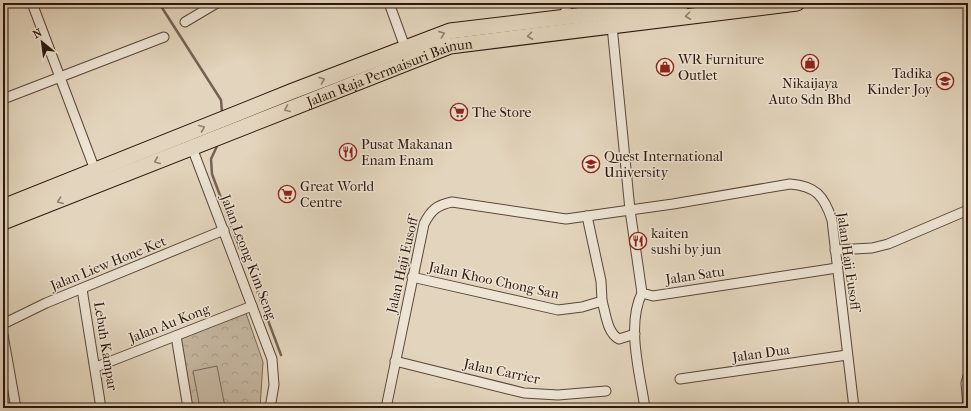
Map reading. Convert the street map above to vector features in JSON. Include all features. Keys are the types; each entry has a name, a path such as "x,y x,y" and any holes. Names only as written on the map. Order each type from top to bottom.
{"main road":[{"name":"Jalan Raja Permaisuri Bainun","path":"3,207 405,47 450,31 567,11 682,3"},
{"name":"Jalan Raja Permaisuri Bainun","path":"3,222 97,187 193,146 450,46 796,3"}],"street":[{"path":"32,3 95,170"},
{"path":"186,22 217,3"},
{"path":"389,3 405,47"},
{"path":"567,11 602,18 612,26 630,210 642,294 636,309 635,334 645,408"},
{"path":"3,99 164,37"},
{"path":"166,142 182,140 193,146"},
{"name":"Jalan Leong Kim Seng","path":"193,146 272,359 274,385 270,408"},
{"name":"Jalan Haji Eusoff","path":"386,408 424,224 430,212 439,205 452,202 566,219 673,204 790,184 803,185 816,192 827,204 832,220 836,268 854,408"},
{"path":"835,250 872,248 888,244 968,210"},
{"path":"587,216 601,281 602,301 611,332 619,339 635,334"},
{"name":"Jalan Liew Hone Ket","path":"3,324 82,289 224,230"},
{"name":"Jalan Satu","path":"642,294 653,296 836,268"},
{"name":"Jalan Khoo Chong San","path":"412,277 558,310 582,308 602,301"},
{"name":"Lebuh Kampar","path":"82,289 96,367 101,408"},
{"name":"Jalan Au Kong","path":"96,367 252,306"},
{"path":"3,334 16,408"},
{"path":"176,336 188,408"},
{"name":"Jalan Dua","path":"680,379 847,355"},
{"name":"Jalan Carrier","path":"395,361 524,393 558,395 606,391"},
{"path":"968,376 966,383 968,407"}],"green space":[{"path":"246,313 263,362 260,408 192,408 180,339"},
{"path":"217,366 225,407 200,408 193,371"}],"waterway":[{"path":"159,3 221,100 222,112"},
{"path":"218,144 211,159 212,174 240,249"},
{"path":"250,272 281,355"}],"place":[{"name":"Nikaijaya Auto Sdn Bhd","path":"810,63"},
{"name":"WR Furniture Outlet","path":"665,67"},
{"name":"Tadika Kinder Joy","path":"945,81"},
{"name":"The Store","path":"459,112"},
{"name":"Pusat Makanan Enam Enam","path":"348,152"},
{"name":"Quest International University","path":"591,164"},
{"name":"Great World Centre","path":"287,194"},
{"name":"kaiten sushi by jun","path":"638,241"}]}
